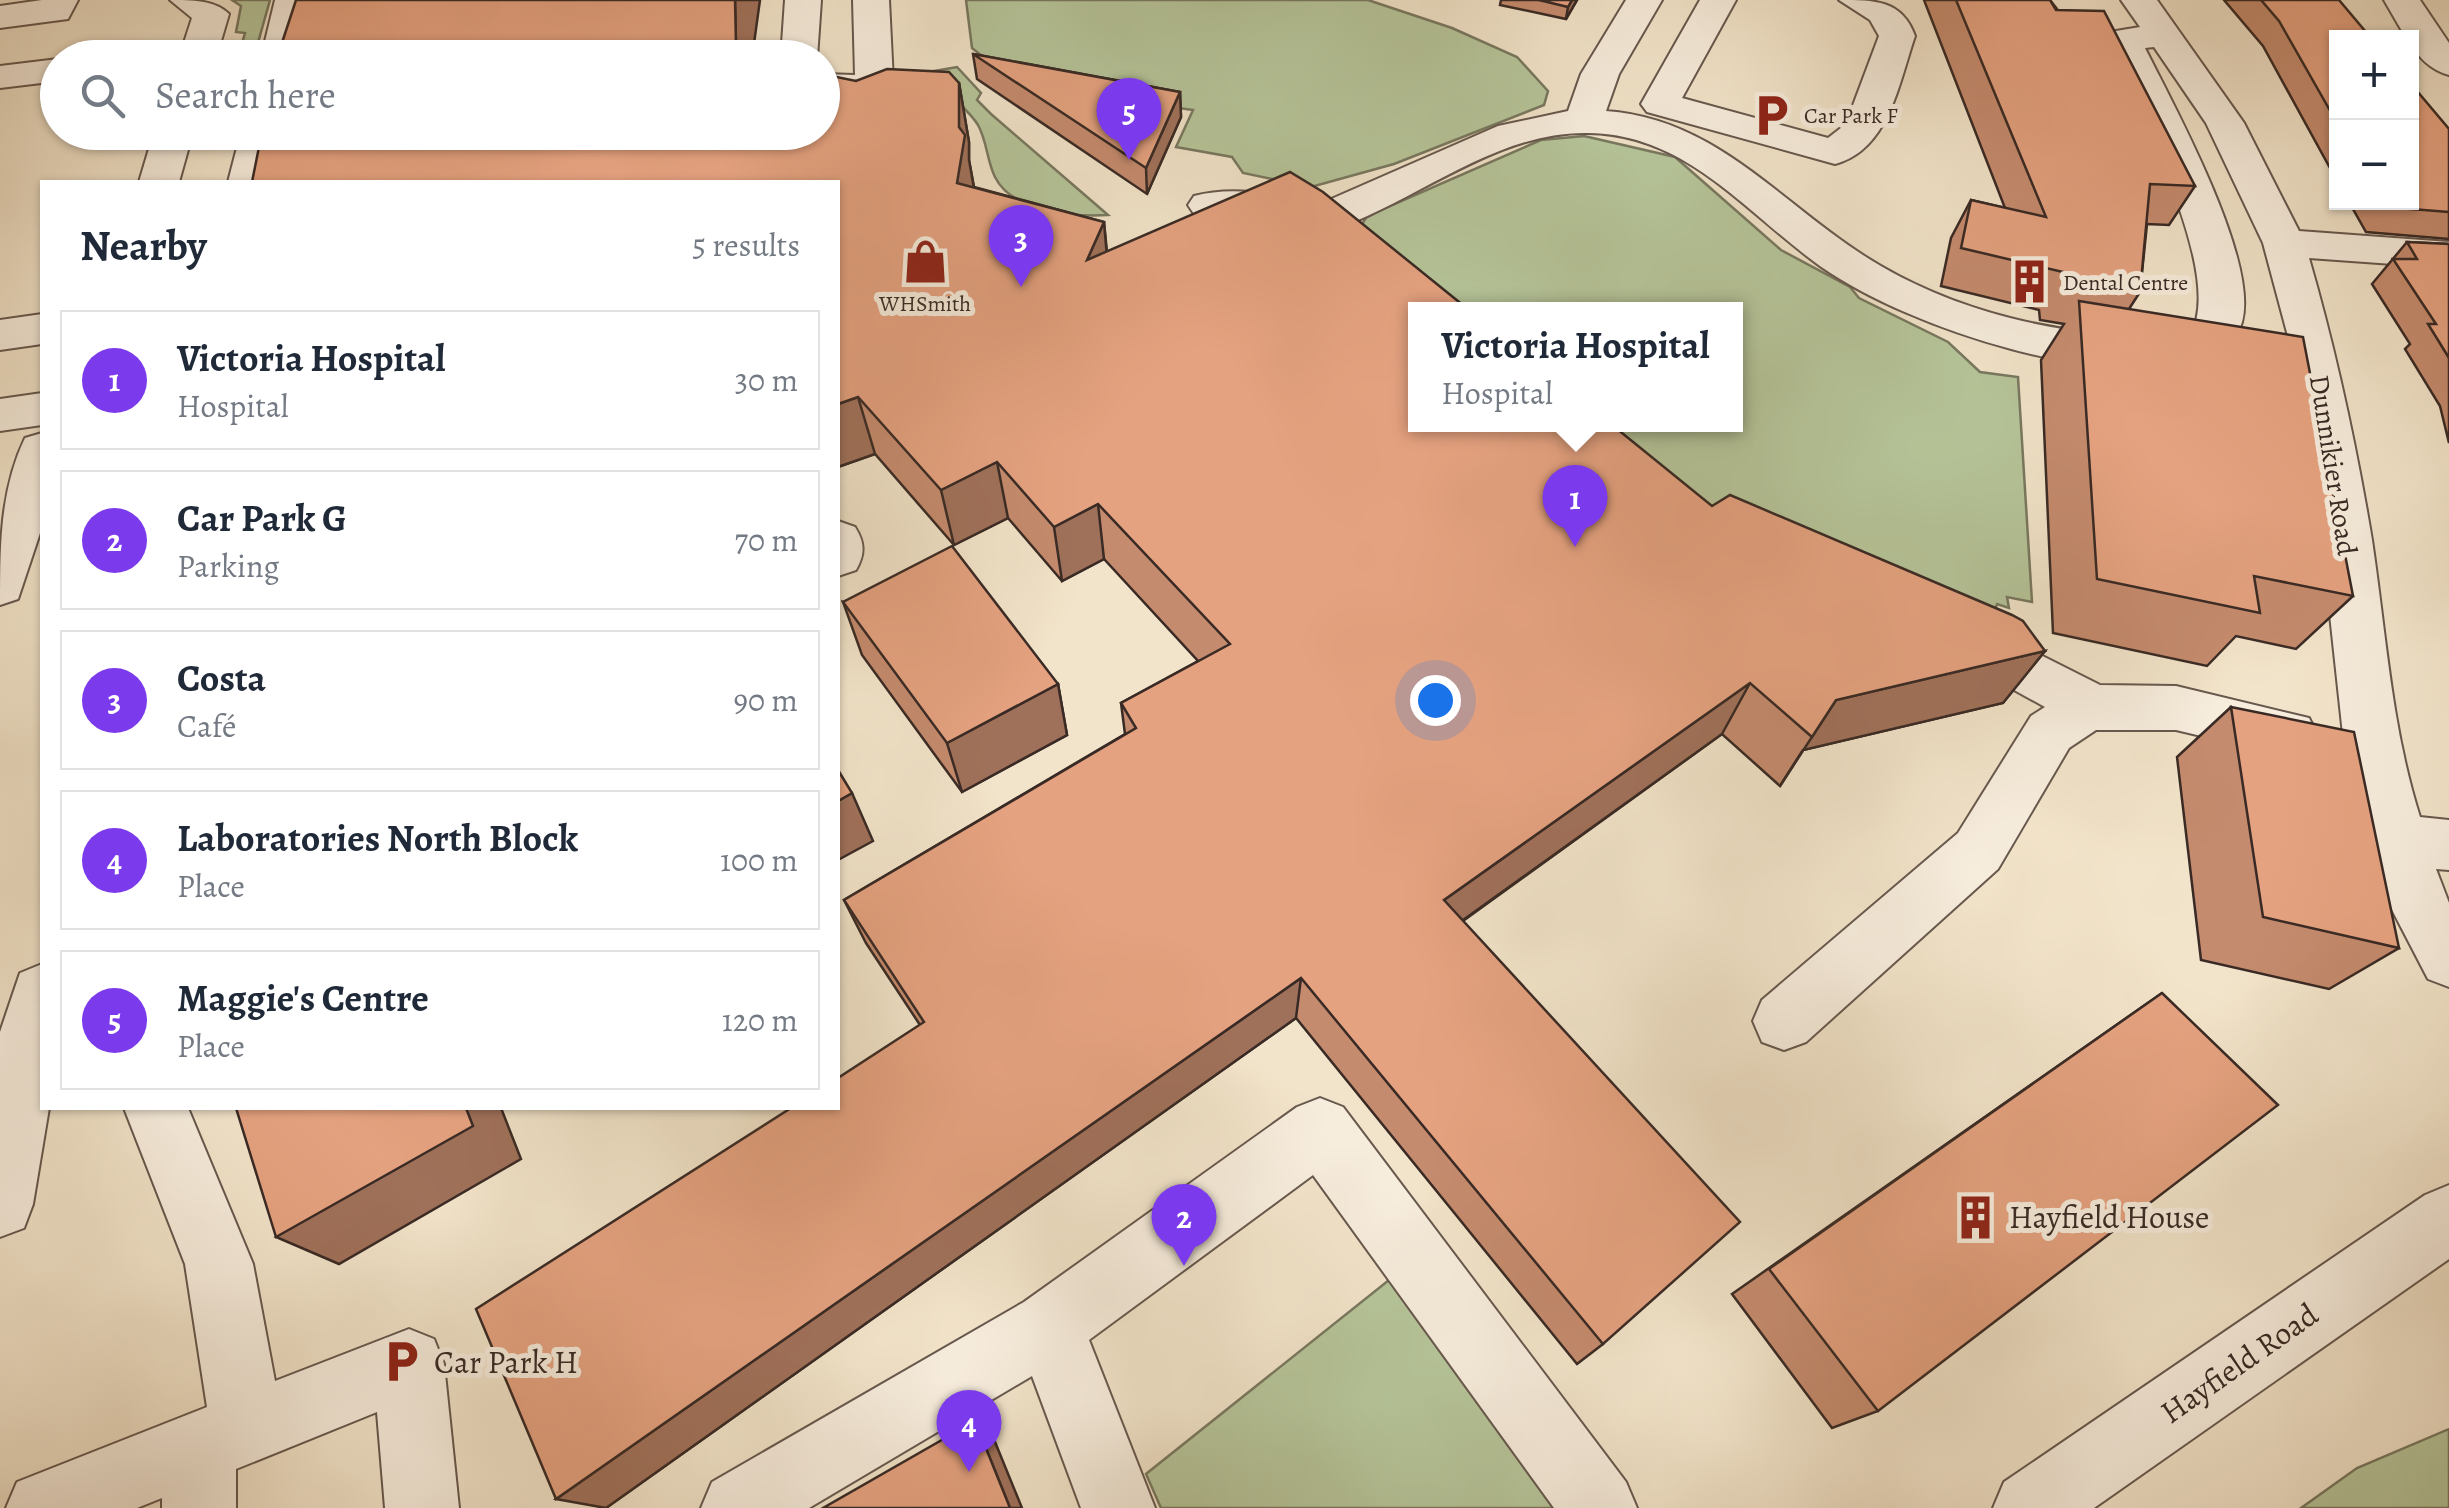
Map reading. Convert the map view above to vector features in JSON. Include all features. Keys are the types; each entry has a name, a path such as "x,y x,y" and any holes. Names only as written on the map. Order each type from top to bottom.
{"street":[{"path":"0,17 55,11 60,0"},
{"path":"188,0 211,14 203,40"},
{"path":"284,40 294,0"},
{"path":"800,40 803,0"},
{"path":"840,88 849,90 874,81 871,0"},
{"path":"1590,121 1586,110 1600,74 1644,0"},
{"path":"1718,0 1660,104 1834,152 1863,129 1897,36 1895,24 1883,12 1856,0"},
{"path":"2402,0 2426,40 2449,64"},
{"path":"1208,205 1260,203 1288,210 1328,235 1520,131 1590,121 1657,131 1700,148 1837,257 1899,292 1979,326 2060,346 2154,355 2202,351 2222,320 2217,272 2191,189 2122,40 2153,18"},
{"name":"Dunnikier Road","path":"2153,18 2225,123 2284,244 2318,366 2347,541 2372,753 2422,842 2417,902 2449,959"},
{"path":"0,77 40,72"},
{"path":"160,180 169,150"},
{"path":"248,180 256,150"},
{"path":"2284,244 2449,255"},
{"path":"0,335 40,329"},
{"path":"0,415 40,408"},
{"path":"0,584 40,456"},
{"path":"1920,620 1991,649 2093,707 2176,708 2372,753"},
{"path":"1784,1022 1978,851 2050,732 2093,707"},
{"path":"0,1204 38,1025"},
{"path":"157,1110 220,1264 215,1461"},
{"path":"738,1508 1049,1327 1320,1130 1600,1508"},
{"name":"Hayfield Road","path":"2030,1508 2449,1218"},
{"path":"1049,1327 1118,1508"},
{"path":"43,1508 215,1461 408,1364 422,1508"}],"green space":[{"path":"232,0 270,0 259,40 243,40 245,33 236,32 241,6"},
{"path":"966,0 1368,0 1452,28 1517,57 1548,91 1544,105 1394,164 1311,187 1243,173 1232,157 1176,147 1193,110 1020,86 972,48"},
{"path":"957,67 981,93 977,100 991,114 1108,215 1045,210 1003,189 992,171 978,125 942,86 934,71"},
{"path":"1584,136 1675,157 1781,250 1850,287 1859,298 1948,342 1980,372 2018,377 2032,602 2007,597 2009,608 1997,604 1990,626 1675,500 1592,432 1743,432 1743,302 1436,302 1361,226 1367,216 1541,140"},
{"path":"1389,1280 1561,1508 1161,1508 1146,1474"},
{"path":"2449,1429 2449,1508 2301,1508 2357,1468"}],"building":[{"path":"296,0 735,0 736,40 283,40"},
{"path":"1539,0 1572,0 1568,7"},
{"path":"1956,0 2050,0 2056,10 2104,11 2195,186 2150,184 2140,292 2063,282 2063,272 1961,248 1971,200 2046,217"},
{"path":"2261,0 2339,0 2364,30 2329,30 2329,109 2279,21"},
{"path":"973,54 1180,92 1146,168"},
{"path":"887,69 949,72 959,83 959,127 965,135 957,183 1104,222 1087,260 1290,172 1323,192 1459,302 1408,302 1408,432 1621,432 1712,506 1730,495 2012,615 2023,621 2045,651 1836,700 1812,737 1750,683 1444,900 1740,1222 1603,1344 1301,978 556,1499 476,1309 788,1110 840,1110 840,1077 924,1022 844,900 1136,728 1121,703 1230,644 1098,504 1054,527 997,462 941,490 858,397 840,403 840,180 252,180 258,150 840,150 840,78 856,81"},
{"path":"2419,93 2449,129 2449,212 2419,210"},
{"path":"2407,242 2449,244 2449,358 2428,324 2436,324 2393,259 2417,259"},
{"path":"2079,301 2303,337 2353,596 2254,576 2260,613 2097,579"},
{"path":"952,546 1058,684 947,743 843,602"},
{"path":"2231,707 2354,732 2399,948 2263,917"},
{"path":"840,773 852,793 840,800"},
{"name":"Hayfield House","path":"2162,993 2278,1105 1878,1411 1769,1269"},
{"path":"237,1110 467,1110 473,1126 276,1237"},
{"path":"975,1421 1010,1508 823,1508"}],"place":[{"name":"Car Park F","path":"1771,115"},
{"name":"Maggie's Centre","path":"1129,160"},
{"name":"WHSmith","path":"925,261"},
{"name":"Dental Centre","path":"2030,282"},
{"name":"Costa","path":"1021,287"},
{"name":"Victoria Hospital","path":"1575,547"},
{"name":"Hayfield House","path":"1976,1217"},
{"name":"Car Park G","path":"1184,1266"},
{"name":"Car Park H","path":"401,1362"},
{"name":"Laboratories North Block","path":"969,1472"}]}
